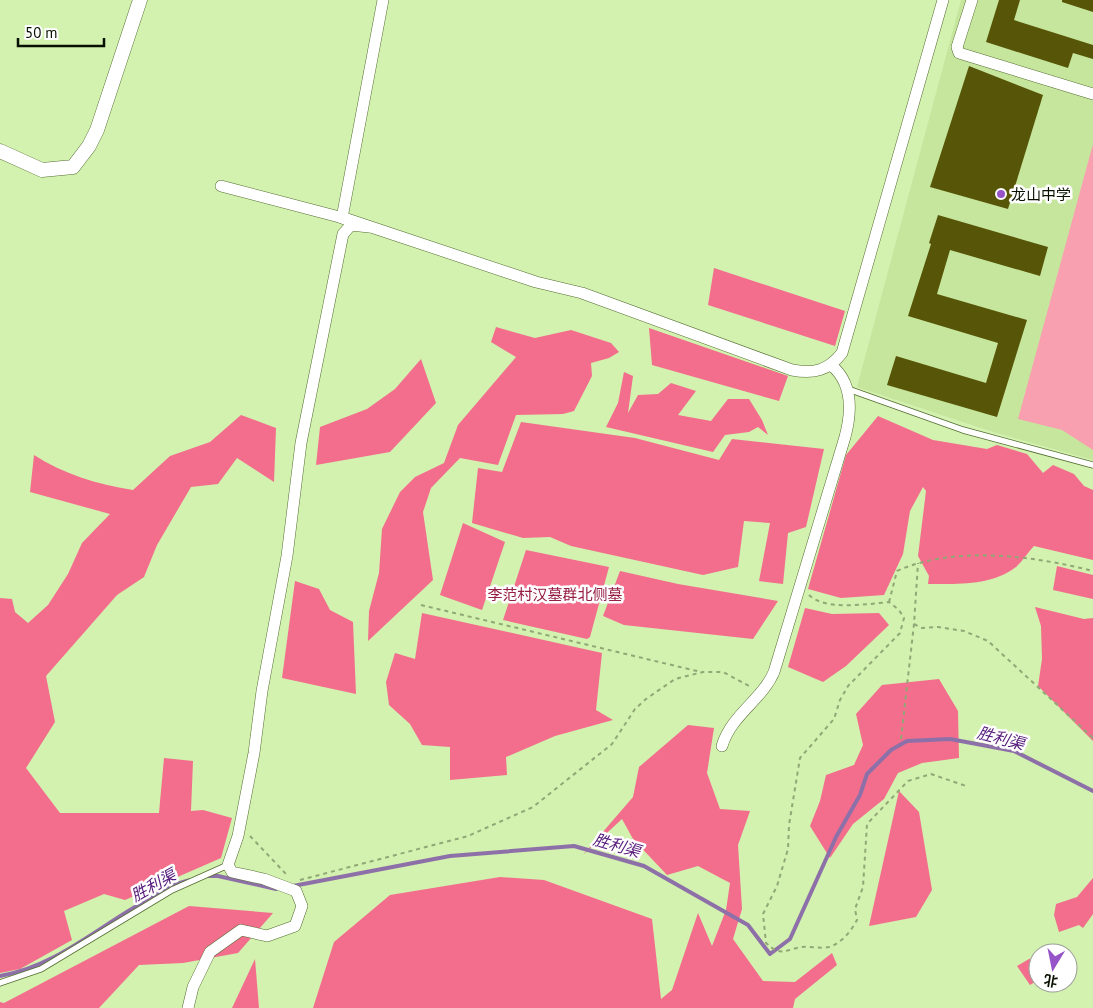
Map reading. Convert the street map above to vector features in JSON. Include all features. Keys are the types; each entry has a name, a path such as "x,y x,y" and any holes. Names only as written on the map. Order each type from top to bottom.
{"street":[{"path":"0,151 42,170 73,167 89,146 97,130 140,0"},
{"path":"342,218 382,0"},
{"path":"221,186 342,218 536,282 582,293 792,370 805,372 820,371 831,365 842,353 943,0"},
{"path":"972,0 957,47 959,52 1093,94"},
{"path":"188,1008 193,987 210,952 241,930 267,936 295,926 302,906 293,886 232,872 228,865 240,824 287,556 301,443 343,234 352,225 369,227"},
{"path":"722,746 730,727 756,697 774,672 847,429 849,410 848,389 841,374 831,365"}],"lane":[{"path":"848,389 963,430 1093,465"},
{"path":"0,983 41,970 172,890 228,865"}],"path":[{"path":"889,602 898,571 918,563 980,555 1039,559 1093,571"},
{"path":"901,739 914,624 918,563"},
{"path":"800,586 813,600 824,603 857,605 889,602 899,610 904,618 900,633 848,686 840,700 834,719 800,758 789,825 788,850 777,886 764,914 766,943 774,950 781,952 801,947 830,947 849,934 857,920 855,909 863,887 867,824 908,781 931,774 966,786"},
{"path":"421,605 703,672 723,672 755,689 756,697"},
{"path":"914,624 922,628 938,627 964,631 988,640 1093,738"},
{"path":"293,886 468,836 533,807 612,744 635,709 646,699 675,679 703,672"},
{"path":"240,824 289,877"}],"shaded area":[{"name":"龙山中学","path":"961,0 1093,0 1093,460 993,432 857,387"},
{"path":"1093,144 1093,450 1062,430 1018,419"}],"green space":[{"path":"714,268 845,311 835,346 708,305"},
{"path":"496,327 535,338 571,330 611,343 619,352 609,358 591,363 592,376 574,411 563,414 516,415 498,465 460,458 431,488 423,512 433,580 368,641 369,611 379,573 382,529 400,492 415,477 444,463 458,425 516,357 491,342"},
{"path":"649,328 788,376 779,401 652,365"},
{"path":"421,359 436,403 390,452 316,465 320,427 367,409 395,389"},
{"path":"624,372 633,376 628,413 638,395 658,394 671,383 696,391 678,415 711,421 728,399 749,399 762,420 768,435 758,427 749,432 725,435 713,452 606,427 618,403"},
{"path":"241,415 276,428 274,482 237,458 218,484 191,487 157,545 144,577 117,595 46,676 55,722 26,768 60,813 159,813 164,758 193,761 191,811 203,810 232,818 221,858 125,900 104,894 64,911 72,940 20,969 0,973 0,598 12,599 15,612 28,623 48,605 68,574 82,543 110,514 30,492 34,455 57,468 82,478 133,490 170,456 210,442"},
{"path":"878,416 933,440 987,449 997,445 1027,454 1043,473 1053,465 1074,474 1084,486 1093,490 1093,560 1034,546 1016,567 996,578 974,583 928,584 929,576 918,556 926,491 923,487 910,511 903,554 884,595 841,598 808,589 846,455"},
{"path":"521,422 635,438 719,460 732,439 824,449 806,527 788,533 783,584 759,581 770,523 744,521 738,567 703,575 571,546 550,537 523,538 472,523 478,468 502,472"},
{"path":"463,523 505,542 482,610 440,595"},
{"name":"李范村汉墓群北侧墓","path":"526,550 609,567 590,637 587,639 503,620"},
{"path":"1057,566 1093,575 1093,599 1053,590"},
{"path":"620,571 678,584 778,601 753,639 624,625 603,616"},
{"path":"295,581 319,589 330,610 353,622 356,694 282,678"},
{"path":"1035,607 1084,619 1093,618 1093,741 1038,686 1042,659 1041,626"},
{"path":"805,608 832,614 879,613 889,625 846,666 823,682 788,667"},
{"path":"422,613 602,653 596,710 613,720 555,736 506,757 507,775 450,780 450,747 422,745 410,724 389,705 386,682 395,653 415,659"},
{"path":"939,679 958,711 959,758 922,763 898,773 884,799 853,824 830,858 810,826 820,801 826,775 854,765 863,745 856,714 882,685"},
{"path":"688,725 714,728 707,773 720,809 750,811 738,845 742,909 733,939 763,981 795,982 832,953 837,965 795,999 793,1008 313,1008 334,942 390,895 500,877 544,880 652,919 661,999 672,990 698,913 712,946 726,910 730,883 698,866 667,875 633,839 622,819 583,855 633,797 639,767"},
{"path":"899,791 919,812 932,890 916,917 869,926"},
{"path":"1093,878 1093,914 1083,928 1079,925 1059,932 1054,915 1056,904 1077,897"},
{"path":"189,906 273,913 238,953 183,963 139,965 99,1008 0,1008 0,1002 4,1003"},
{"path":"255,959 259,1008 232,1008"},
{"path":"1028,960 1028,982 1017,966"}],"building":[{"path":"999,0 1020,0 1014,20 1093,45 1093,59 1073,53 1068,68 986,42"},
{"path":"1062,0 1093,0 1093,12 1062,2"},
{"path":"969,66 1043,95 1008,209 930,187"},
{"path":"938,215 1048,247 1040,276 950,250 937,294 1027,320 997,417 887,385 896,356 986,383 998,343 908,316 931,244 929,243"}],"waterway":[{"name":"胜利渠","path":"293,886 450,856 574,846 644,866 748,925 770,954 790,939 836,837 860,795 867,774 891,750 907,741 950,739 1014,751 1093,791"},
{"name":"胜利渠","path":"207,876 218,876 276,889"},
{"name":"胜利渠","path":"0,976 40,964 59,955 164,890 191,880"}],"place":[{"name":"龙山中学","path":"1001,194"}]}
